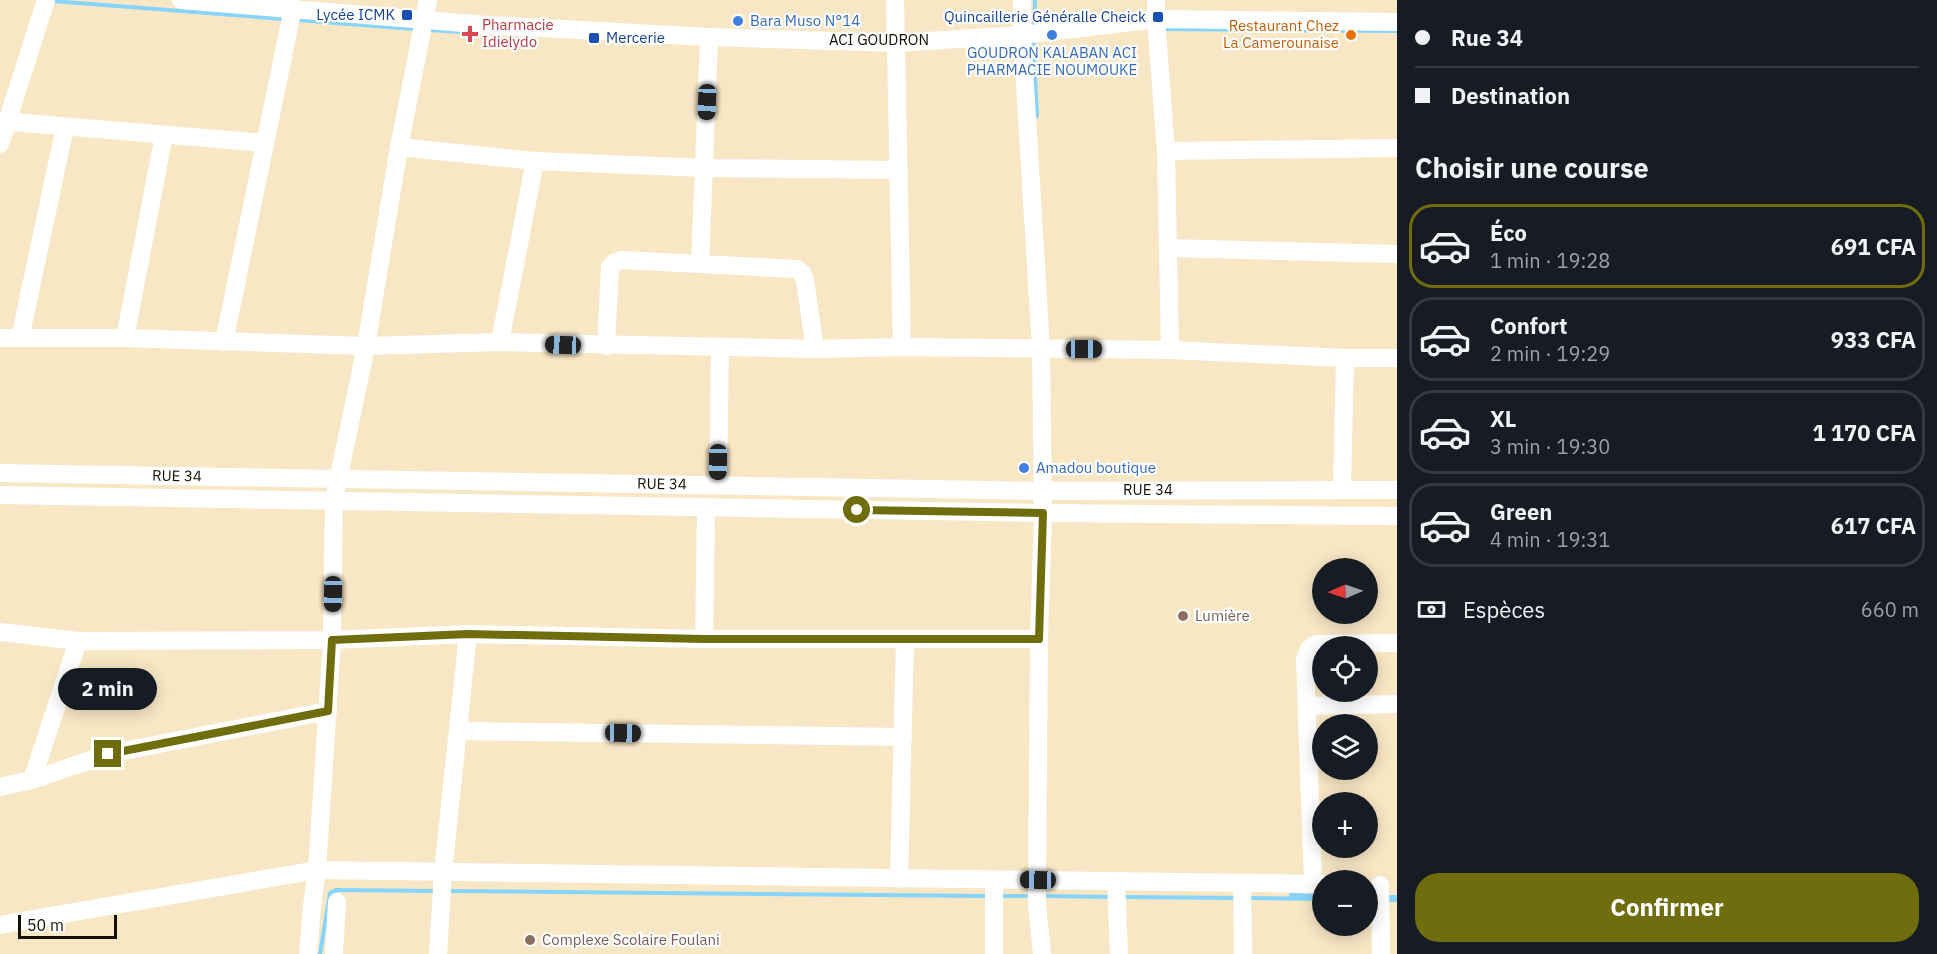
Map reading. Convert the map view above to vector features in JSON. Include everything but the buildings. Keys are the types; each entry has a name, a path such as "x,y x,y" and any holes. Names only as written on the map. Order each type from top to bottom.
{"street":[{"path":"0,144 3,122 46,0"},
{"name":"ACI GOUDRON","path":"181,0 426,20 709,37 896,43 1022,34 1156,19 1397,22"},
{"path":"308,954 317,870 328,711 332,640 334,500 366,346 399,147 426,20 428,0"},
{"path":"895,0 902,347"},
{"path":"1022,0 1022,34 1041,348 1043,513 1039,639 1037,904 1042,954"},
{"path":"1156,0 1166,151 1170,350"},
{"path":"224,342 293,8"},
{"path":"700,264 709,37"},
{"path":"3,122 265,143"},
{"path":"20,338 65,127"},
{"path":"125,338 164,135"},
{"path":"399,147 535,161 705,168 898,170"},
{"path":"1166,151 1397,148"},
{"path":"500,342 535,161"},
{"path":"1169,248 1397,254"},
{"path":"606,346 610,267 614,262 622,260 797,269 805,280 815,349"},
{"path":"0,338 125,338 366,346 500,342 815,349 1041,348 1397,358"},
{"path":"718,485 720,347"},
{"path":"1342,489 1345,358"},
{"name":"RUE 34","path":"0,473 1043,491 1397,490"},
{"name":"RUE 34","path":"0,495 706,508 1397,516"},
{"path":"704,639 706,508"},
{"path":"0,632 78,641 332,640 468,634 704,639 1039,639"},
{"path":"438,954 443,877 460,731 468,634"},
{"path":"899,879 905,639"},
{"path":"32,780 78,641"},
{"path":"1317,870 1305,659 1309,649 1316,644 1397,643"},
{"path":"1307,706 1397,704"},
{"path":"0,787 32,780 108,754 328,711"},
{"path":"460,731 903,737"},
{"path":"0,925 317,870 443,877 899,879 994,890 1038,880 1116,892 1242,893 1312,885"},
{"path":"994,890 994,954"},
{"path":"1381,891 1381,954"},
{"path":"1116,892 1119,954"},
{"path":"1242,893 1243,954"},
{"path":"334,954 337,902"}],"waterway":[{"path":"1034,28 1035,0"},
{"path":"52,1 284,19"},
{"path":"297,20 415,29"},
{"path":"1163,29 1397,31"},
{"path":"429,30 478,33"},
{"path":"1033,38 1037,116"},
{"path":"320,954 330,893 336,890 437,891"},
{"path":"448,891 989,896"},
{"path":"1291,895 1312,896"},
{"path":"1000,896 1026,896"},
{"path":"1046,896 1112,897"},
{"path":"1123,897 1238,898"},
{"path":"1386,897 1397,897"},
{"path":"1249,898 1312,899"},
{"path":"1386,900 1397,900"}],"place":[{"name":"Lycée ICMK","path":"407,15"},
{"name":"Quincaillerie Généralle Cheick","path":"1158,17"},
{"name":"Bara Muso N°14","path":"738,21"},
{"name":"Pharmacie Idielydo","path":"470,34"},
{"name":"GOUDRON KALABAN ACI PHARMACIE NOUMOUKE","path":"1052,35"},
{"name":"Restaurant Chez La Camerounaise","path":"1351,35"},
{"name":"Mercerie","path":"594,38"},
{"name":"Amadou boutique","path":"1024,468"},
{"name":"Lumière","path":"1183,616"},
{"name":"Complexe Scolaire Foulani","path":"530,940"}],"route":[{"path":"108,754 328,711 332,640 468,634 704,639 1039,639 1043,513 857,510"}]}
